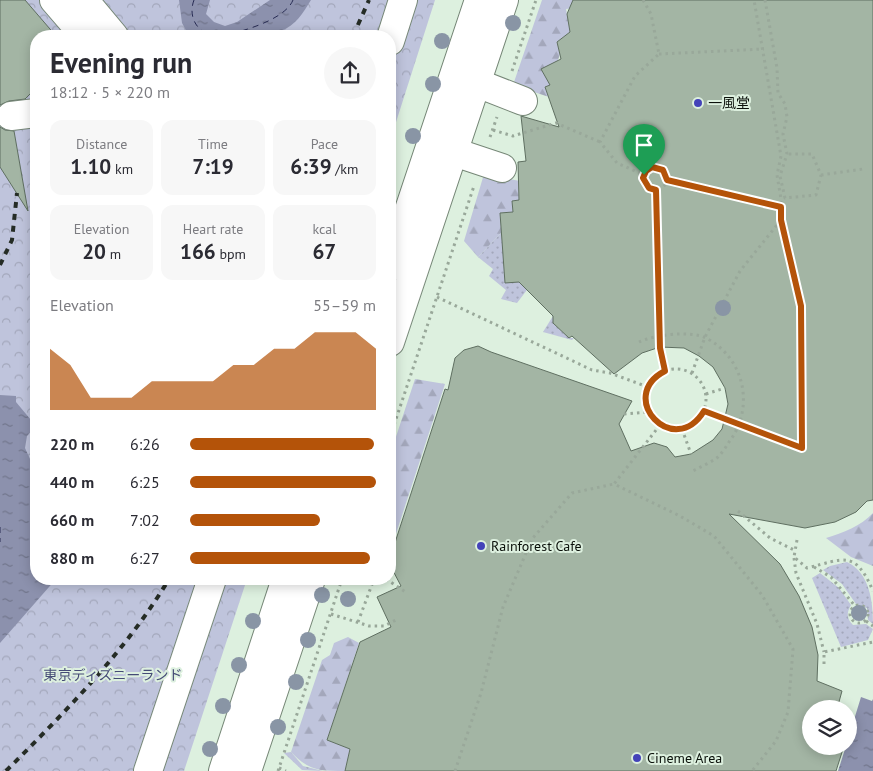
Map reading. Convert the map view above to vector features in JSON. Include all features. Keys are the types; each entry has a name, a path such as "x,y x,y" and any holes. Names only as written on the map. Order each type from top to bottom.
{"street":[{"path":"54,0 80,30"},
{"path":"393,30 403,0"},
{"path":"396,249 479,0"},
{"path":"396,324 504,0"},
{"path":"92,3 110,30"},
{"path":"477,83 514,97"},
{"path":"454,152 492,165"},
{"path":"148,771 210,585"},
{"path":"223,771 284,585"},
{"path":"247,771 309,585"}],"path":[{"path":"396,418 436,297 492,165 492,130 514,97 536,0"},
{"path":"643,0 651,14 659,54"},
{"path":"704,411 802,448 801,306 781,220 777,175 781,156 754,0"},
{"path":"764,0 777,68 778,93"},
{"path":"600,142 635,76 659,54 764,49"},
{"path":"770,88 778,93 785,104 787,117 783,134 786,154 780,176 785,198 816,195 821,175 812,154 786,154"},
{"path":"492,130 513,136 556,123 600,142 617,163 644,175"},
{"path":"652,167 660,168 666,173 667,180 664,187 656,190 646,186 644,175 652,167"},
{"path":"821,175 863,169"},
{"path":"667,180 781,207"},
{"path":"656,190 660,348 665,371"},
{"path":"692,373 705,337 740,271 781,220"},
{"path":"436,297 592,370 610,373 648,387"},
{"path":"639,342 649,337 677,334 705,337 722,350 738,369 745,395 740,428 719,457 691,472"},
{"path":"683,370 692,373 698,379 706,394 704,411 695,423 682,429 667,428 660,425 649,412 646,396 648,387 658,374 665,371 683,370"},
{"path":"706,394 725,388"},
{"path":"624,414 649,412"},
{"path":"614,484 660,425"},
{"path":"682,429 691,454"},
{"path":"455,771 481,692 503,607 532,539 572,493 614,484 680,516 714,536 762,595 793,649 788,712 776,741 752,771"},
{"path":"738,511 770,538 780,541 794,550"},
{"path":"797,540 794,550 796,573 817,624 824,652 824,664"},
{"path":"794,557 807,568 832,560 843,559 850,561 867,576 873,591"},
{"path":"814,567 836,582 855,606"},
{"path":"286,771 279,770 340,585"},
{"path":"358,622 372,585"},
{"path":"395,585 407,593"},
{"path":"855,606 861,606 866,609 868,615 866,621 858,624 851,619 851,610 855,606"},
{"path":"330,614 358,622 384,626 398,619"},
{"path":"866,621 873,626"},
{"path":"824,652 873,642"}],"green space":[{"name":"東京ディズニーランド","path":"0,0 435,0 396,122 396,30 30,30 30,585 245,585 184,771 0,771"},
{"path":"542,0 573,0 574,8 566,9 570,32 557,42 560,54 550,85 545,87 549,97 513,85"},
{"path":"484,174 520,181 519,200 512,201 513,212 500,213 502,232 478,257 464,241"},
{"path":"502,232 505,282 533,282 517,303 501,299 506,290 489,276 493,269 478,257"},
{"path":"553,316 553,323 569,338 574,338 572,340 543,332"},
{"path":"415,379 445,384 396,534 396,437"},
{"path":"873,513 873,566 851,557 826,538 863,522"},
{"path":"847,562 861,573 869,589 873,624 868,620 867,608 856,604 842,584 823,570 830,566"},
{"path":"820,573 839,588 851,605 848,616 853,625 866,624 873,629 868,640 841,647 812,578"},
{"path":"348,637 359,643 327,740 350,749 345,771 315,769 291,752 322,660 330,655 334,643"},
{"path":"291,752 303,766 323,771 302,770 284,753"}],"water":[{"path":"179,0 210,0 206,14 214,22 225,26 237,22 270,0 311,0 295,22 282,30 186,30 182,23"},
{"path":"0,395 16,396 16,402 30,419 30,433 27,436 25,448 30,459 30,585 51,585 0,643"},
{"path":"861,697 872,701 873,699 873,771 838,771 843,755 857,755 857,710"}],"building":[{"path":"0,0 25,0 51,30 30,30 30,94 25,99 9,101 0,105"},
{"path":"573,0 873,0 873,500 867,501 856,512 835,522 805,528 729,514 780,564 799,596 812,627 818,655 817,681 842,691 840,700 802,700 802,755 841,755 836,771 345,771 350,749 327,740 360,642 391,627 377,597 401,586 396,576 396,540 445,389 448,390 455,358 464,350 478,346 632,401 619,424 631,451 654,443 667,447 675,457 691,454 713,440 722,429 728,404 725,388 713,367 699,356 684,348 660,347 642,353 614,374 572,336 569,338 553,323 553,316 519,282 505,283 500,213 513,212 512,201 519,200 518,162 526,161 521,116 559,127 545,87 550,85 541,69 561,59 557,42 570,32 567,14"},
{"path":"0,127 5,130 14,131 28,211 0,167"}],"ferry route":[{"path":"194,0 192,6 193,17 201,30"},
{"path":"245,30 281,14 293,0"},
{"path":"0,527 0,542"}],"railway":[{"path":"356,30 369,0"},
{"path":"0,265 12,240 17,193"},
{"path":"6,771 94,680 134,631 165,585"}],"place":[{"name":"一風堂","path":"698,103"},
{"name":"Rainforest Cafe","path":"481,546"},
{"name":"Cineme Area","path":"637,758"}],"route":[{"path":"652,167 656,167 666,173 667,180 781,207 781,220 801,306 802,448 704,411 695,423 682,429 667,428 660,425 649,412 646,404 648,387 658,374 665,371 660,348 656,190 646,186 643,178 644,175 652,167"}]}
